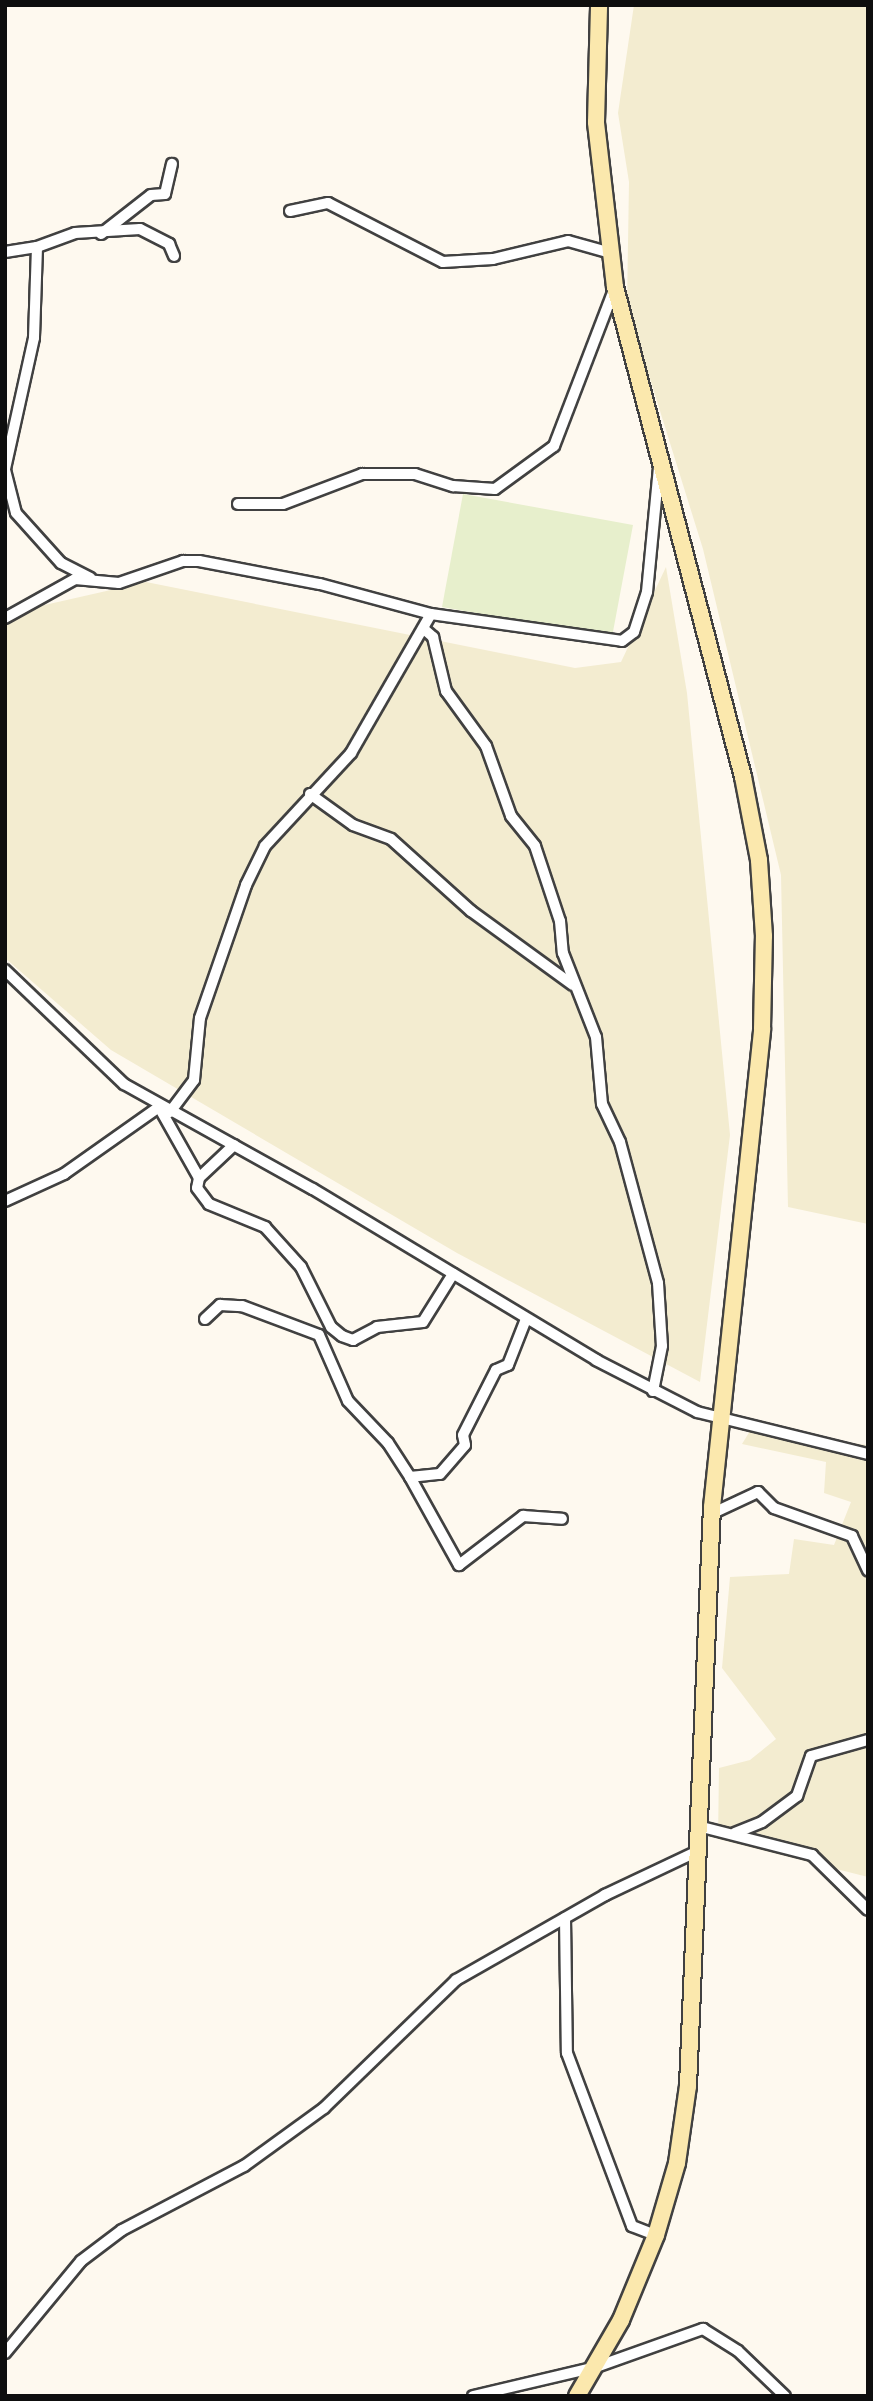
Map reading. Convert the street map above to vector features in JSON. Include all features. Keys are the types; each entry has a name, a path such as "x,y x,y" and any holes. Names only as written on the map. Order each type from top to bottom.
{"main road":[{"path":"577,2396 596,2367 656,2235 677,2163 688,2086 711,1514 762,1028 763,904 743,777 615,288 596,122 599,5"}],"street":[{"path":"101,234 151,195 165,194 172,164"},
{"path":"290,211 327,204 443,262 493,259 568,241 611,253"},
{"path":"7,254 37,247 75,233 151,232 169,244 174,256"},
{"path":"37,247 34,338 5,470 16,513 61,563 92,579"},
{"path":"238,504 283,504 362,474 415,474 453,486 495,489 554,446 615,288"},
{"path":"5,618 62,584 92,579 119,583 183,561 199,561 320,584 431,614 609,641 629,638 647,592 660,462"},
{"path":"5,1201 64,1174 165,1110 194,1080 200,1018 246,885 283,821 351,753 425,630 431,614"},
{"path":"425,630 433,637 446,691 486,746 512,816 535,846 560,921 573,985 596,1037 602,1104 620,1142 658,1283 662,1346 653,1391"},
{"path":"310,794 353,825 391,839 471,911 573,985"},
{"path":"5,970 88,1054 165,1110 234,1145 526,1319 653,1391 721,1419 868,1454"},
{"path":"165,1110 199,1178"},
{"path":"234,1145 199,1178 197,1188 209,1204 265,1227 301,1267 331,1327 342,1336 353,1340 377,1327 423,1322 453,1274"},
{"path":"205,1319 220,1305 242,1306 319,1335 348,1401 388,1443 460,1565 523,1516 562,1519"},
{"path":"410,1478 440,1474 465,1445 463,1435 496,1370 508,1365 526,1319"},
{"path":"711,1514 758,1492 774,1508 852,1536 868,1570"},
{"path":"735,1833 762,1822 797,1796 811,1756 868,1740"},
{"path":"698,1826 735,1833 821,1860 868,1910"},
{"path":"5,2353 91,2253 122,2230 244,2166 324,2108 456,1980 565,1918 698,1851"},
{"path":"565,1918 567,2053 632,2226 656,2235"},
{"path":"473,2396 596,2367 703,2329 738,2351 785,2396"}],"shaded area":[{"path":"634,5 868,5 868,1224 788,1207 781,875 703,549 627,305 629,182 618,113"},
{"path":"666,567 687,693 730,1135 700,1382 457,1253 111,1050 5,958 5,614 146,582 575,668 621,662"},
{"path":"750,1431 868,1445 868,1877 718,1839 719,1768 750,1760 776,1739 722,1668 730,1577 789,1574 794,1539 834,1545 851,1502 824,1493 826,1462 742,1444"}],"green space":[{"path":"463,494 633,525 612,637 442,607"}]}
